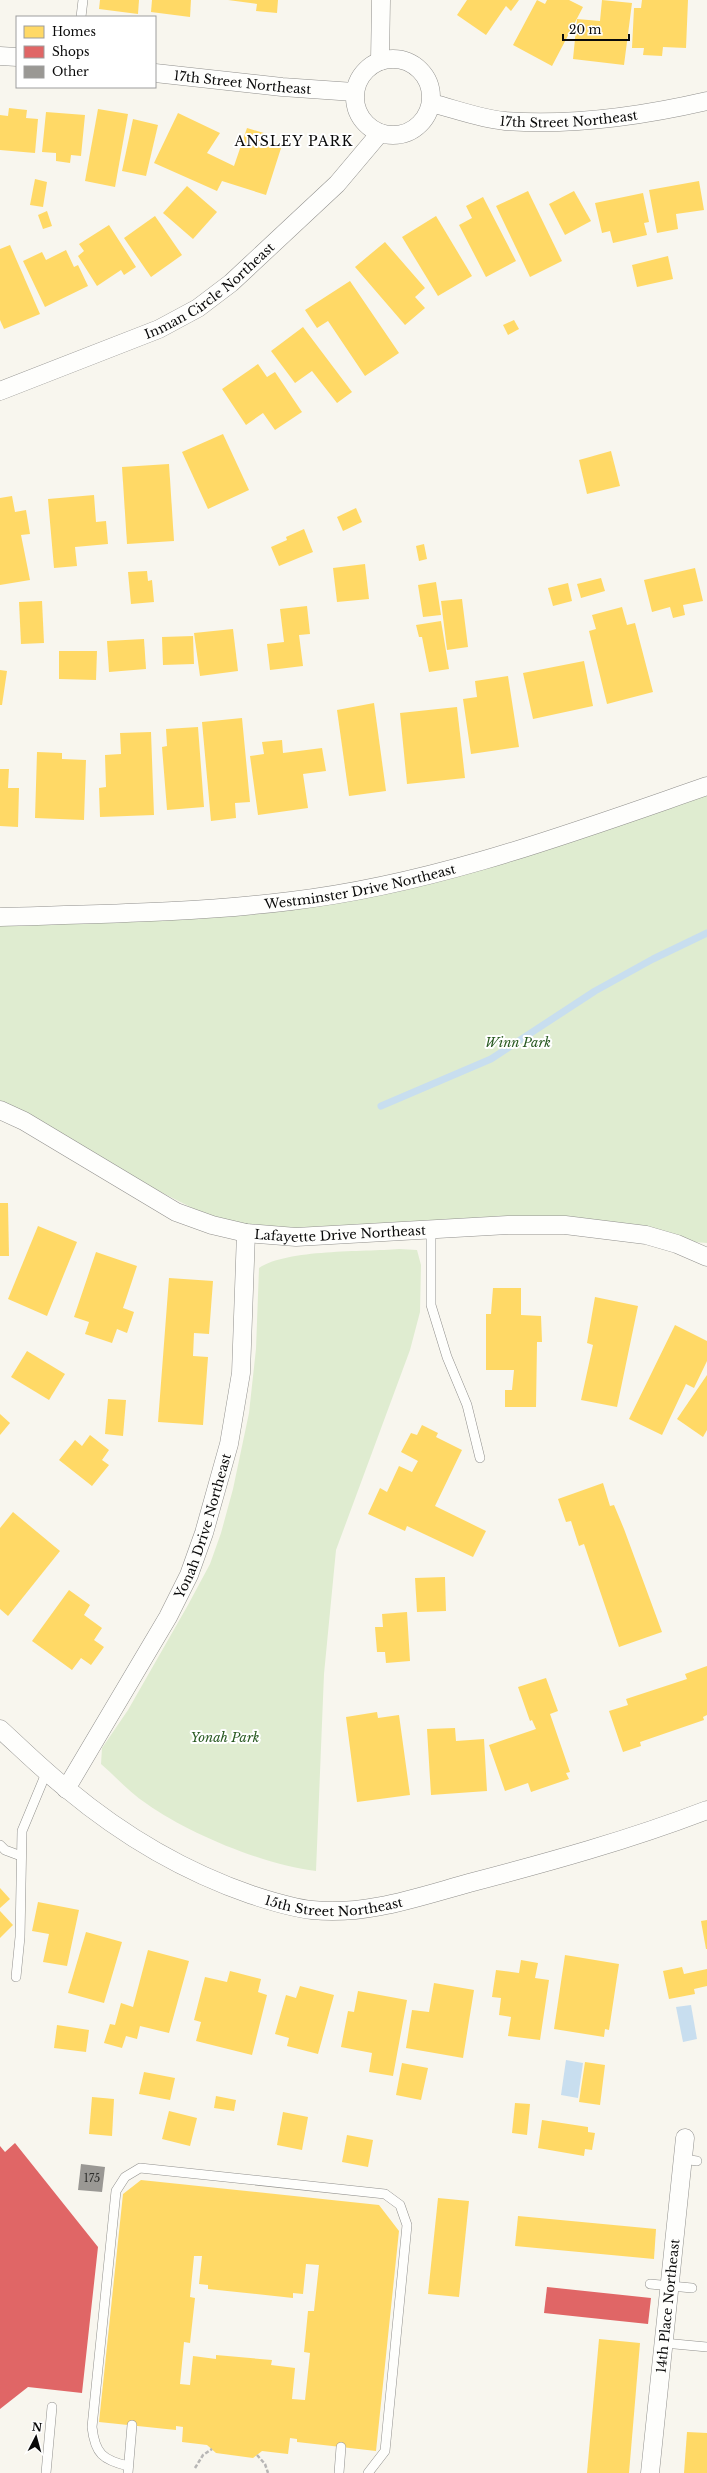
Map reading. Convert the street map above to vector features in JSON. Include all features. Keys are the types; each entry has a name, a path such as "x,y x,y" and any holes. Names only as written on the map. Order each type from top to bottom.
{"street":[{"path":"380,60 381,0"},
{"path":"0,56 16,58"},
{"path":"401,59 421,71 428,80 431,91 431,103 428,114 412,131 390,136 380,133 363,121 357,112 354,92 363,73 380,60 401,59"},
{"name":"17th Street Northeast","path":"156,73 282,87 354,92"},
{"name":"17th Street Northeast","path":"431,103 504,121 563,121 618,117 668,110 707,101"},
{"name":"Inman Circle Northeast","path":"0,390 160,330 198,308 231,283 332,189 380,133"},
{"name":"Westminster Drive Northeast","path":"0,917 192,910 292,901 386,885 529,848 707,786"},
{"name":"Lafayette Drive Northeast","path":"0,1110 24,1121 176,1212 212,1225 246,1233 296,1237 508,1225 564,1225 646,1235 677,1244 707,1257"},
{"name":"Yonah Drive Northeast","path":"66,1789 168,1617 189,1575 204,1533 229,1444 241,1373 246,1233"},
{"name":"15th Street Northeast","path":"0,1729 66,1789 122,1830 187,1868 230,1887 280,1904 311,1910 339,1912 384,1906 638,1835 707,1810"},
{"name":"14th Place Northeast","path":"650,2473 670,2286 690,2160 685,2138"}],"lane":[{"path":"82,16 83,0"},
{"path":"431,1229 432,1304 448,1357 467,1405 480,1458"},
{"path":"16,1977 22,1831 47,1771"},
{"path":"0,1845 5,1850 22,1856"},
{"path":"132,2425 128,2469 110,2462 100,2454 94,2443 92,2427 116,2190 124,2177 140,2168 385,2194 400,2205 407,2225 385,2451 368,2473"},
{"path":"650,2284 692,2288"},
{"path":"664,2343 707,2347"},
{"path":"46,2473 52,2407"},
{"path":"339,2473 341,2447"}],"path":[{"path":"195,2468 203,2455 212,2449"},
{"path":"257,2455 265,2464 268,2473"}],"green space":[{"name":"Winn Park","path":"707,794 707,1243 541,1230 240,1232 115,1169 0,1119 0,913 258,910"},
{"name":"Yonah Park","path":"399,1249 417,1250 421,1265 420,1312 410,1350 336,1550 324,1674 316,1871 296,1868 251,1855 205,1837 164,1815 135,1795 101,1764 102,1748 128,1710 188,1605 210,1564 221,1533 233,1489 249,1413 256,1349 259,1268 288,1257 306,1254"}],"water":[{"path":"691,2005 697,2039 683,2042 676,2007"},
{"path":"566,2060 583,2063 578,2098 561,2095"}],"building: Homes":[{"path":"100,0 139,0 138,14 99,9"},
{"path":"152,0 191,0 190,17 151,12"},
{"path":"228,0 278,0 277,13 256,11 257,4"},
{"path":"467,0 519,0 511,11 506,6 486,35 457,15"},
{"path":"537,0 545,4 547,0 569,0 583,7 552,66 513,45"},
{"path":"602,0 632,3 624,65 573,59 577,19 600,21"},
{"path":"642,0 688,0 686,48 663,47 662,56 643,55 644,48 632,48 634,8 641,8"},
{"path":"9,108 27,110 26,118 38,119 35,153 0,150 0,115 8,116"},
{"path":"98,109 128,114 115,187 85,181"},
{"path":"46,112 85,115 81,156 71,155 70,163 56,161 56,153 42,152"},
{"path":"178,113 220,133 207,153 234,166 247,128 267,134 265,140 282,145 266,195 222,181 217,191 154,163"},
{"path":"133,119 158,125 146,176 122,171"},
{"path":"35,179 47,182 43,207 30,205"},
{"path":"699,181 704,210 676,214 678,229 657,233 649,190"},
{"path":"187,186 217,212 193,239 163,213"},
{"path":"528,191 562,261 530,277 496,206"},
{"path":"574,191 591,221 565,235 549,204"},
{"path":"643,193 649,222 644,223 647,235 613,243 610,231 602,233 595,203"},
{"path":"483,197 516,261 486,277 459,225 472,218 466,206"},
{"path":"47,211 52,226 43,229 38,215"},
{"path":"155,216 182,255 151,277 124,238"},
{"path":"436,216 472,276 438,296 402,237"},
{"path":"109,225 136,267 124,275 121,270 97,286 78,256 84,251 79,244"},
{"path":"385,242 425,288 415,297 425,308 405,325 355,267"},
{"path":"10,245 40,314 4,329 0,320 0,249"},
{"path":"66,250 74,267 78,265 88,286 45,307 23,261 42,252 46,260"},
{"path":"668,256 673,279 637,287 632,265"},
{"path":"350,281 399,353 365,376 328,321 317,328 305,310"},
{"path":"514,320 519,329 508,335 503,325"},
{"path":"303,327 352,392 337,403 312,371 295,383 271,351"},
{"path":"258,364 267,377 275,372 302,412 275,430 263,413 246,425 222,389"},
{"path":"223,434 249,490 208,509 182,452"},
{"path":"611,451 620,486 587,494 579,460"},
{"path":"169,464 174,541 127,544 122,467"},
{"path":"94,495 96,522 106,521 108,544 75,547 77,566 54,568 48,499"},
{"path":"12,496 15,512 26,510 30,534 21,535 30,580 0,585 0,498"},
{"path":"356,508 362,522 343,531 337,517"},
{"path":"304,529 313,552 279,566 271,547 287,540 286,537"},
{"path":"424,544 427,559 419,561 416,546"},
{"path":"365,564 369,599 337,602 333,568"},
{"path":"695,568 703,601 683,605 685,615 673,618 670,607 652,612 644,580"},
{"path":"147,571 148,581 152,580 154,602 131,604 128,572"},
{"path":"601,578 605,591 581,598 577,584"},
{"path":"436,582 441,615 423,617 418,585"},
{"path":"568,583 572,601 553,606 548,588"},
{"path":"462,599 468,647 447,650 441,601"},
{"path":"42,601 44,643 21,644 19,602"},
{"path":"307,606 310,634 299,635 303,666 270,670 267,644 284,642 280,609"},
{"path":"622,607 627,625 635,623 653,692 607,704 589,631 596,629 592,615"},
{"path":"441,621 449,669 429,672 422,637 419,637 416,625"},
{"path":"233,629 238,671 200,676 194,633"},
{"path":"193,636 194,664 163,665 162,637"},
{"path":"144,639 146,669 109,672 107,641"},
{"path":"59,651 97,651 96,680 59,679"},
{"path":"584,661 593,706 533,719 523,673"},
{"path":"0,670 7,671 2,705 0,705"},
{"path":"508,676 519,747 471,754 463,699 477,697 475,681"},
{"path":"374,703 386,791 349,796 337,710"},
{"path":"457,707 465,778 407,784 400,713"},
{"path":"242,718 250,802 235,803 236,818 211,821 202,722"},
{"path":"198,727 204,807 167,810 162,747 167,746 166,729"},
{"path":"151,732 154,815 100,817 99,788 106,787 105,755 121,754 120,733"},
{"path":"282,740 283,753 322,748 326,771 303,774 308,808 258,815 250,756 264,754 262,742"},
{"path":"37,752 62,753 62,759 86,760 84,820 35,818"},
{"path":"0,769 9,769 8,788 19,788 18,827 0,826"},
{"path":"0,1203 8,1203 9,1256 0,1256"},
{"path":"38,1226 77,1242 47,1316 8,1299"},
{"path":"96,1252 137,1266 123,1308 134,1312 127,1333 117,1329 112,1343 85,1334 89,1322 74,1317"},
{"path":"169,1278 213,1281 209,1334 194,1333 193,1356 208,1357 203,1425 158,1422"},
{"path":"493,1288 521,1288 521,1315 541,1316 542,1342 537,1342 536,1407 505,1407 505,1390 512,1390 514,1370 486,1370 486,1314 491,1314"},
{"path":"595,1297 638,1306 617,1407 581,1400 593,1345 587,1343"},
{"path":"675,1325 707,1341 707,1361 694,1388 686,1384 662,1435 629,1419"},
{"path":"27,1351 65,1374 49,1400 11,1377"},
{"path":"707,1375 707,1430 703,1437 677,1419"},
{"path":"108,1399 126,1400 123,1436 105,1434"},
{"path":"0,1414 10,1423 0,1435"},
{"path":"422,1425 438,1433 436,1437 462,1450 435,1506 486,1531 473,1557 407,1526 405,1531 368,1514 380,1488 387,1492 399,1466 412,1472 418,1461 401,1452 411,1433 417,1435"},
{"path":"90,1435 109,1450 102,1460 109,1465 92,1486 59,1460 75,1440 82,1446"},
{"path":"603,1483 610,1506 614,1505 624,1529 662,1632 619,1647 584,1544 579,1546 571,1521 566,1522 558,1499"},
{"path":"13,1512 60,1551 8,1616 0,1609 0,1528"},
{"path":"445,1577 446,1611 417,1612 415,1578"},
{"path":"69,1590 90,1605 84,1615 102,1628 94,1640 104,1647 91,1665 81,1658 72,1670 32,1641"},
{"path":"407,1612 410,1661 386,1663 385,1652 377,1652 375,1627 383,1627 382,1614"},
{"path":"707,1666 707,1715 703,1717 704,1720 640,1742 641,1746 623,1752 609,1711 628,1705 626,1699 687,1679 685,1674"},
{"path":"546,1678 558,1711 550,1714 570,1772 566,1773 569,1779 531,1792 528,1783 505,1791 489,1745 536,1729 532,1720 530,1721 518,1687"},
{"path":"377,1712 378,1718 399,1715 410,1795 357,1802 346,1717"},
{"path":"455,1728 456,1741 484,1739 487,1791 431,1795 427,1729"},
{"path":"0,1888 10,1899 0,1908"},
{"path":"38,1902 79,1910 67,1966 43,1962 49,1934 32,1931"},
{"path":"0,1911 13,1925 0,1938"},
{"path":"707,1920 707,1949 706,1949 701,1921"},
{"path":"86,1932 122,1942 104,2003 68,1993"},
{"path":"148,1950 189,1961 169,2033 140,2026 137,2039 126,2036 122,2048 104,2043 110,2024 115,2025 121,2003 133,2007"},
{"path":"565,1955 619,1964 609,2030 605,2029 604,2037 554,2029"},
{"path":"521,1960 538,1963 535,1978 549,1980 540,2040 508,2036 511,2017 499,2015 501,1998 492,1997 496,1970 519,1973"},
{"path":"682,1967 684,1974 707,1969 707,1986 694,1989 695,1994 669,1999 663,1971"},
{"path":"230,1971 261,1979 258,1992 267,1995 252,2055 196,2041 201,2022 194,2020 205,1977 227,1982"},
{"path":"434,1983 474,1990 463,2058 406,2048 412,2010 429,2012"},
{"path":"300,1986 334,1995 318,2054 287,2046 289,2038 275,2034 286,1995 296,1998"},
{"path":"358,1991 407,2000 393,2076 369,2072 372,2053 341,2047 348,2011 354,2012"},
{"path":"57,2025 89,2030 86,2052 54,2048"},
{"path":"585,2062 605,2065 600,2105 579,2102"},
{"path":"402,2063 428,2068 421,2100 396,2095"},
{"path":"144,2072 175,2078 170,2100 139,2094"},
{"path":"216,2096 236,2100 234,2111 214,2108"},
{"path":"92,2097 114,2099 112,2136 89,2134"},
{"path":"515,2103 530,2104 527,2135 512,2133"},
{"path":"169,2111 197,2118 190,2146 162,2139"},
{"path":"283,2112 308,2117 302,2150 277,2145"},
{"path":"542,2120 588,2127 588,2132 595,2133 592,2150 585,2149 584,2156 538,2148"},
{"path":"347,2135 373,2140 368,2167 342,2162"},
{"path":"141,2180 379,2205 399,2231 376,2451 297,2442 297,2439 290,2438 288,2454 262,2451 253,2458 216,2453 207,2445 182,2442 183,2427 176,2426 176,2430 99,2422 123,2194","holes":["194,2256 202,2256 199,2284 208,2285 208,2289 293,2298 293,2293 303,2294 306,2264 319,2265 314,2311 308,2311 304,2352 310,2353 305,2400 292,2399 295,2368 271,2365 272,2360 216,2355 216,2359 193,2356 190,2385 180,2384 184,2342 190,2343 195,2298 190,2297"]},
{"path":"438,2198 469,2201 459,2297 428,2294"},
{"path":"518,2216 656,2229 654,2259 515,2246"},
{"path":"599,2339 640,2343 629,2473 587,2473"},
{"path":"687,2432 707,2433 707,2473 684,2473"}],"building: Shops":[{"path":"15,2143 98,2247 82,2393 28,2387 0,2409 0,2146 5,2152"},
{"path":"547,2287 651,2298 648,2324 544,2313"}],"building: Other":[{"path":"81,2164 105,2167 102,2192 78,2190"}],"waterway":[{"path":"381,1106 491,1059 595,991 653,959 707,933"}],"district":[{"name":"ANSLEY PARK","path":"294,141"}]}
